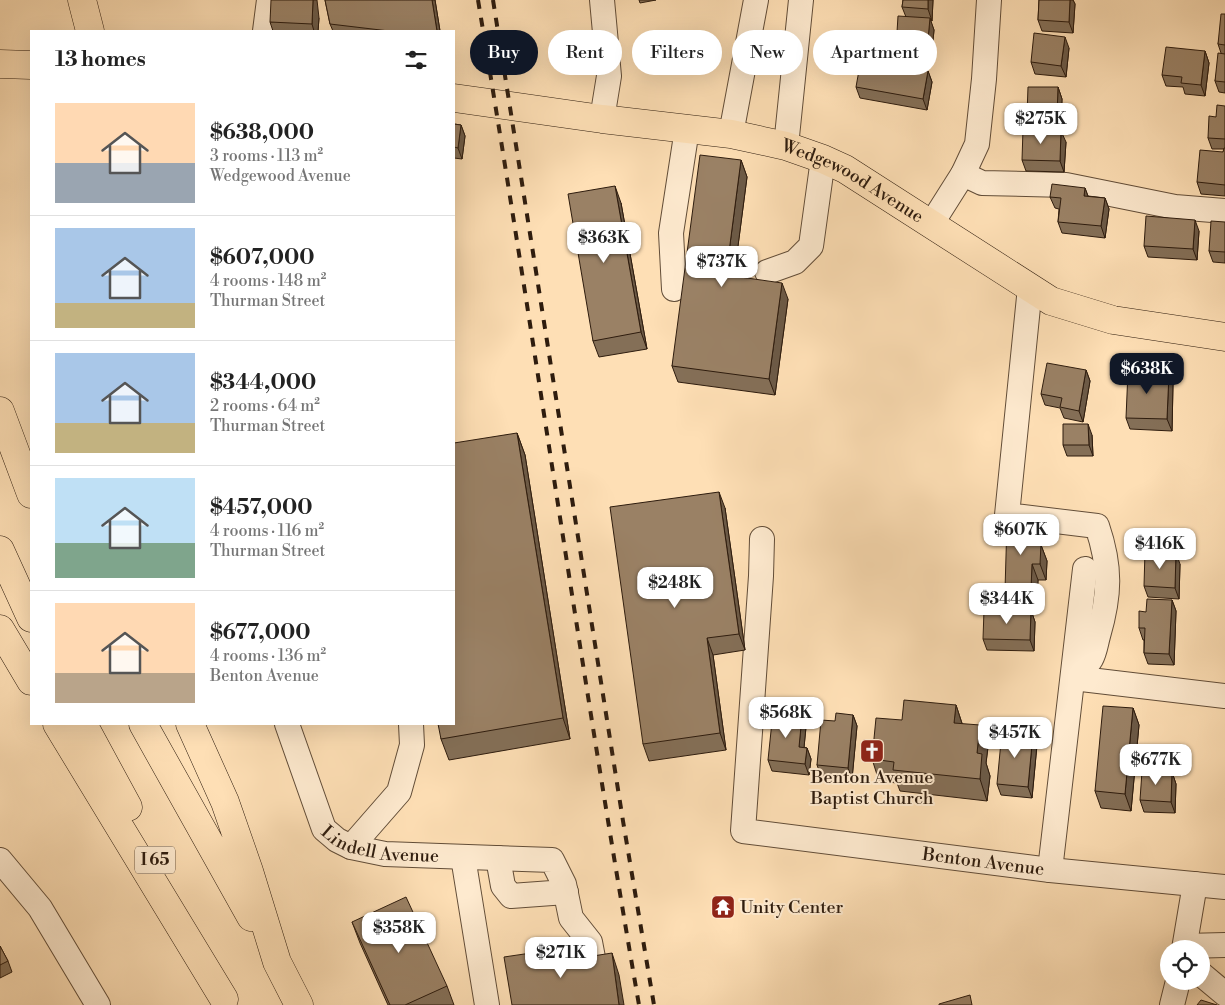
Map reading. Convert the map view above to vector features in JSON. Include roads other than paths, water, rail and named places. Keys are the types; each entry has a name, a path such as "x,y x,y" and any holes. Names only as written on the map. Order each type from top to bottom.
{"main road":[{"path":"82,0 90,30"},
{"path":"0,64 30,65"},
{"name":"Wedgewood Avenue","path":"455,98 602,119 731,134 786,146 845,169 1052,301 1113,320 1225,337"},
{"path":"0,411 30,491"},
{"path":"0,550 30,616"},
{"path":"0,630 30,679"},
{"path":"58,725 225,1002"},
{"name":"I 65","path":"84,725 139,827 225,1002"},
{"path":"144,725 277,962 299,1005"},
{"path":"190,725 234,828 277,962"}],"street":[{"path":"265,30 269,0"},
{"path":"602,0 610,76 602,119"},
{"path":"731,134 756,0"},
{"path":"786,146 802,0"},
{"path":"932,223 964,174 977,144 984,79 989,0"},
{"path":"674,288 671,233 686,129"},
{"path":"767,272 795,262 811,246 823,159"},
{"path":"964,174 982,183 1066,185 1175,207 1225,211"},
{"path":"1030,288 1007,514 1097,526 1104,544 1108,566 1108,585 1104,610 1091,659 1073,678"},
{"name":"Benton Avenue","path":"762,540 743,831 1050,870 1225,887"},
{"path":"1050,870 1085,569"},
{"path":"1073,678 1225,696"},
{"name":"Lindell Avenue","path":"287,725 324,829 337,840 351,847 385,854 552,860 566,892"},
{"path":"351,847 399,792 412,745 411,725"},
{"path":"463,857 487,1005"},
{"path":"498,858 503,886 511,896 566,892 571,918 590,942 594,963"},
{"path":"2,863 40,908 98,1005"},
{"path":"1185,940 1195,884"},
{"path":"1210,946 1225,945"},
{"path":"1210,982 1225,994"},
{"path":"1172,1005 1176,990"}],"railway":[{"path":"478,0 597,754 639,1005"},
{"path":"493,0 623,821 654,1005"}],"place":[{"name":"Benton Avenue Baptist Church","path":"872,751"},
{"name":"Unity Center","path":"723,907"}]}
